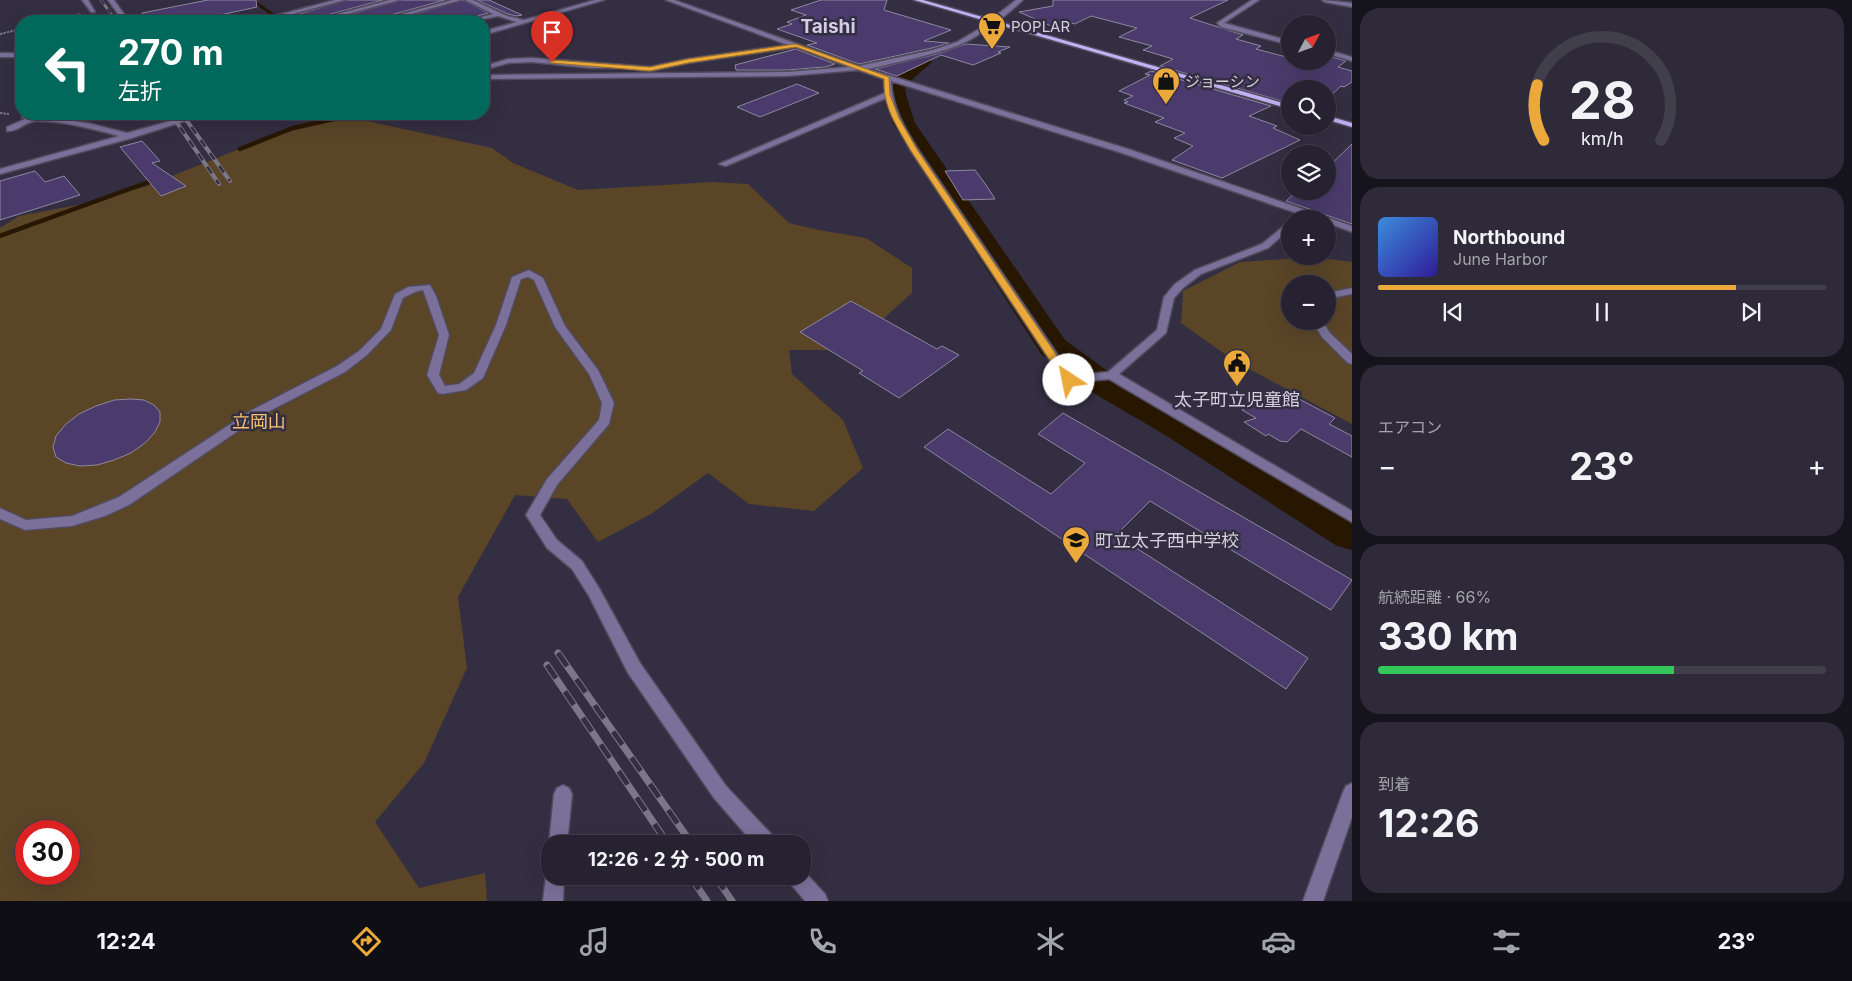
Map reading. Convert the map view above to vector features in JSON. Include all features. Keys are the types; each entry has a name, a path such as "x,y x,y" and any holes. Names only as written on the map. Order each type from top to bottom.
{"main road":[{"path":"917,0 1281,104"},
{"path":"1336,120 1352,125"}],"street":[{"path":"85,0 93,10"},
{"path":"111,0 122,15"},
{"path":"281,15 342,0"},
{"path":"340,15 397,0"},
{"path":"402,15 458,0"},
{"path":"468,0 499,14 524,22"},
{"path":"490,32 601,0"},
{"path":"669,0 894,80 1144,158 1298,210"},
{"path":"490,77 787,74 860,68 935,51 959,43 981,30 1020,0"},
{"path":"1256,0 1220,22 1222,26 1281,41"},
{"path":"1325,0 1352,5"},
{"path":"361,4 369,8"},
{"path":"490,16 499,14"},
{"path":"490,66 508,61 532,60 650,69 688,61 796,45"},
{"path":"1336,54 1352,59"},
{"path":"0,56 15,56"},
{"path":"723,164 887,95 894,80"},
{"path":"887,95 895,118 915,151 1069,380 1111,375 1162,332 1169,297 1179,286 1198,272 1265,246 1281,232"},
{"path":"10,129 30,120"},
{"path":"55,120 92,126 129,136"},
{"path":"0,172 181,120"},
{"path":"1336,223 1352,229"},
{"path":"0,513 25,525 72,521 100,512 124,501 256,413 341,369 363,353 386,330 399,296 412,288 426,287 431,296 444,335 433,375 442,390 462,387 480,375 501,325 517,277 529,274 538,278 560,327 594,373 608,403 605,421 552,482 533,515 552,544 577,565 594,592 634,668 720,792 759,835"},
{"path":"1336,294 1352,291"},
{"path":"1323,330 1352,360"},
{"path":"1111,375 1352,516"},
{"path":"1313,901 1352,792"},
{"path":"559,835 563,794"},
{"path":"553,901 554,885"},
{"path":"805,885 818,901"}],"path":[{"path":"74,15 93,10"},
{"path":"0,34 15,30"}],"green space":[{"name":"立岡山","path":"338,120 362,120 492,148 513,163 578,190 713,182 748,184 789,223 866,238 912,268 912,293 881,321 833,350 789,350 792,374 843,420 863,468 814,511 749,504 708,473 651,514 598,542 567,499 515,495 458,597 467,668 424,763 375,822 419,888 485,873 487,901 0,901 0,228 19,216 83,204 147,186 264,139 308,124"},
{"path":"1281,259 1281,265 1336,265 1336,260 1352,262 1352,424 1236,362 1181,323 1183,291 1240,262"}],"building":[{"path":"208,0 256,0 257,7 220,15 142,15 142,13"},
{"path":"347,0 383,0 327,15 296,15"},
{"path":"402,0 445,0 391,15 348,15"},
{"path":"463,0 488,13 481,15 412,15"},
{"path":"477,0 489,0 522,15 508,14"},
{"path":"821,0 887,0 884,10 951,30 924,41 949,43 859,64 807,45 817,43 777,29 792,24 787,22 806,15 791,10"},
{"path":"1053,0 1228,0 1190,18 1243,35 1236,39 1261,46 1256,49 1281,56 1281,70 1336,70 1336,58 1346,61 1338,67 1352,71 1352,82 1344,87 1341,86 1336,91 1336,80 1281,80 1281,101 1160,66 1173,59 1143,50 1152,46 1119,37 1137,28 1091,16 1075,24 1062,21 1051,26 1019,12 1053,6"},
{"path":"966,44 1010,47 973,65 941,55 897,76 875,69 937,54"},
{"path":"796,49 835,64 825,67 787,70 736,70 735,65"},
{"path":"1151,71 1271,106 1249,116 1277,126 1273,128 1281,132 1281,135 1289,135 1300,140 1290,145 1281,145 1281,149 1222,178 1172,160 1193,146 1174,138 1185,133 1155,122 1164,118 1124,103 1128,102 1124,100 1133,96 1119,91 1150,75 1145,74"},
{"path":"797,84 819,93 760,117 737,107"},
{"path":"142,141 160,161 152,163 186,186 161,196 120,147"},
{"path":"1352,144 1352,224 1336,218 1336,210 1312,210 1286,201 1336,200 1336,159"},
{"path":"975,170 995,199 963,200 945,171"},
{"path":"35,171 45,182 64,176 80,195 0,220 0,181"},
{"path":"851,301 937,349 942,346 959,355 899,398 859,373 863,371 800,332"},
{"path":"1278,391 1284,394 1286,392 1335,418 1329,424 1352,436 1352,457 1301,429 1287,442 1280,441 1268,434 1266,436 1244,422 1256,418 1242,410 1259,397 1267,401"},
{"path":"114,400 144,400 154,405 160,412 160,422 155,432 145,443 131,453 97,465 80,466 66,463 56,457 53,447 56,436 66,424 79,414 96,406"},
{"path":"1063,413 1352,580 1331,610 1150,501 1116,535 1308,658 1286,689 924,447 948,429 1051,494 1085,463 1038,434"}],"waterway":[{"path":"252,0 273,15"},
{"path":"922,62 895,84 895,95 904,123 1053,347 1097,380 1178,426 1217,452 1352,534"},
{"path":"240,149 293,128 329,120"},
{"path":"0,236 157,179"}],"railway":[{"path":"101,0 112,15"},
{"path":"175,120 219,184"},
{"path":"186,120 230,181"},
{"path":"558,653 686,835"},
{"path":"547,665 662,835"},
{"path":"696,885 707,901"},
{"path":"721,885 732,901"}],"place":[{"name":"POPLAR","path":"992,50"},
{"name":"ジョーシン","path":"1166,105"},
{"name":"太子町立児童館","path":"1237,387"},
{"name":"町立太子西中学校","path":"1076,564"}],"district":[{"name":"Taishi","path":"828,26"}],"route":[{"path":"552,62 650,69 688,61 796,45 887,78 887,95 895,118 915,151 1069,380"}]}
